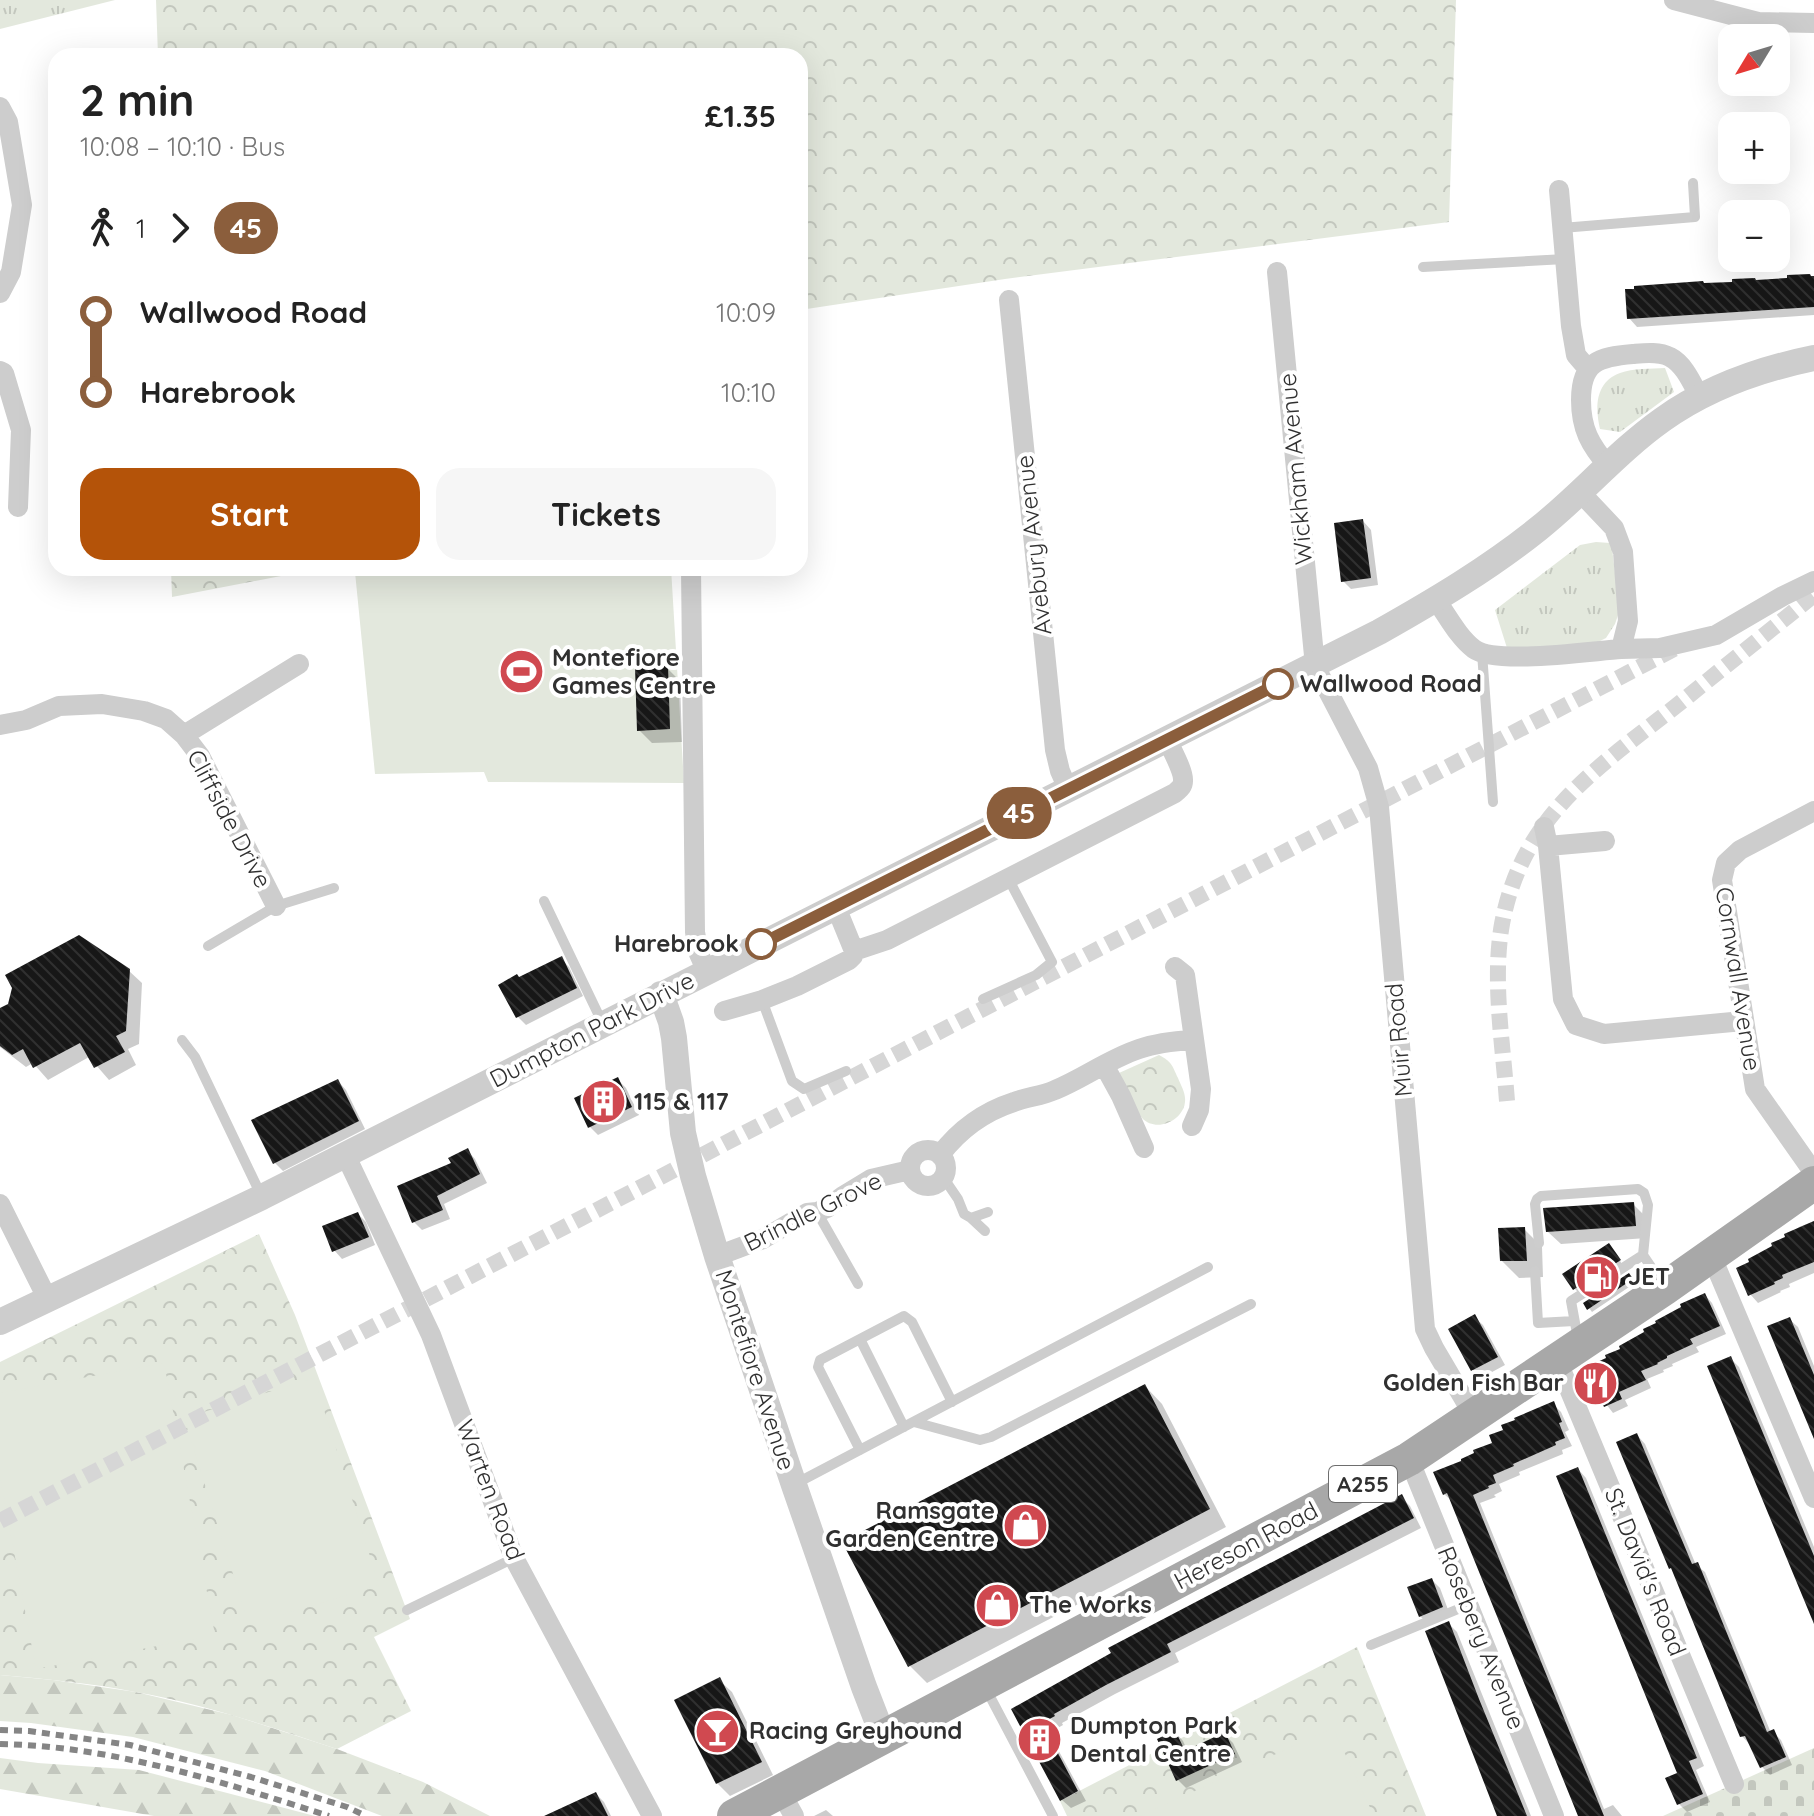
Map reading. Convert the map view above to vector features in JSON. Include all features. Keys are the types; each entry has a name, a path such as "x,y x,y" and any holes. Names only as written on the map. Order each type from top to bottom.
{"main road":[{"name":"Hereson Road","path":"734,1816 787,1804 883,1736 1409,1459 1474,1416 1570,1342 1665,1288 1814,1183"}],"street":[{"path":"1674,0 1758,22 1814,23"},
{"path":"0,107 8,122 22,205 11,272 0,293"},
{"path":"1559,190 1576,355 1588,369"},
{"name":"Wickham Avenue","path":"1277,272 1315,666"},
{"name":"Avebury Avenue","path":"1009,300 1055,750 1068,789"},
{"path":"1609,467 1597,453 1581,416 1583,376 1598,361 1609,357 1658,353 1669,356 1689,377 1699,396"},
{"name":"Dumpton Park Drive","path":"0,1322 262,1197 1315,666 1436,600 1510,550 1540,528 1662,420 1699,396 1758,372 1814,358"},
{"path":"0,371 4,373 21,430 18,507"},
{"path":"1580,492 1614,528 1623,552 1628,621 1621,649"},
{"path":"691,576 695,932 699,954 707,972"},
{"path":"1436,600 1474,649 1510,657 1660,648 1716,635 1814,581"},
{"path":"184,735 299,664"},
{"name":"Muir Road","path":"1315,666 1368,768 1379,807 1425,1329 1474,1416"},
{"name":"Cliffside Drive","path":"0,725 26,720 59,706 102,704 144,711 166,719 184,735 200,756 276,906"},
{"path":"854,951 887,940 1175,793 1181,787 1182,773 1167,739"},
{"name":"Cornwall Avenue","path":"1814,811 1740,850 1726,863 1722,880 1755,1089 1814,1173"},
{"path":"1605,841 1546,836 1563,999 1576,1025 1604,1034 1743,1021"},
{"path":"724,1011 797,986 849,960 854,951 836,907"},
{"path":"1175,967 1185,975 1201,1089 1199,1110 1192,1126"},
{"name":"Montefiore Avenue","path":"661,994 674,1038 688,1155 717,1256 883,1736"},
{"name":"Brindle Grove","path":"943,1177 933,1185 916,1181 910,1170 912,1159 920,1152 930,1150 940,1155 953,1138 989,1112 1053,1091 1139,1049 1193,1040"},
{"path":"1104,1065 1144,1148"},
{"name":"Warten Road","path":"345,1154 431,1335 514,1558 652,1816"},
{"path":"940,1155 945,1166 943,1177"},
{"name":"Brindle Grove","path":"717,1256 763,1239 807,1213 827,1208 871,1179 910,1170"},
{"path":"0,1204 47,1298"},
{"path":"1711,1255 1814,1498"},
{"name":"St. David's Road","path":"1570,1342 1734,1784"},
{"name":"Rosebery Avenue","path":"1409,1459 1554,1816"}],"lane":[{"path":"1562,228 1695,217 1693,183"},
{"path":"1423,267 1565,259"},
{"path":"1482,653 1493,802"},
{"path":"983,999 1036,975 1052,962 1008,878"},
{"path":"208,946 276,906 334,888"},
{"path":"544,901 603,1024"},
{"path":"762,1000 792,1081 804,1089 846,1071"},
{"path":"182,1040 195,1057 262,1197"},
{"path":"943,1177 964,1214 985,1231"},
{"path":"1539,1243 1535,1204 1541,1196 1638,1189 1644,1193 1648,1205 1643,1255 1665,1288"},
{"path":"817,1212 858,1284"},
{"path":"971,1218 988,1212"},
{"path":"1535,1271 1538,1323 1570,1342 1571,1301 1643,1255"},
{"path":"794,1485 1208,1267"},
{"path":"860,1339 909,1425 980,1440 1251,1304"},
{"path":"860,1450 818,1367 820,1360 904,1316 912,1322 952,1402"},
{"path":"407,1610 514,1558"},
{"path":"1371,1645 1468,1605"},
{"path":"984,1684 1053,1816"}],"green space":[{"path":"0,0 115,0 0,29"},
{"path":"156,0 1456,0 1449,222 1005,279 808,309 808,48 158,48"},
{"path":"1665,368 1674,392 1620,432 1600,429 1599,396 1612,377 1636,369"},
{"path":"1610,543 1612,548 1618,598 1618,615 1606,638 1590,646 1507,648 1495,610 1580,545"},
{"path":"171,576 281,576 172,597"},
{"name":"Montefiore Games Centre","path":"355,576 671,576 684,783 488,782 484,772 375,774"},
{"path":"1159,1055 1173,1067 1185,1096 1179,1115 1161,1125 1142,1118 1119,1073"},
{"path":"259,1234 295,1315 410,1619 374,1637 411,1711 337,1749 161,1697 84,1684 0,1675 0,1362"},
{"path":"164,1363 215,1635 36,1669 0,1477 0,1393"},
{"path":"314,1378 379,1585 249,1625 184,1418"},
{"path":"1357,1647 1426,1816 1067,1816 1060,1801"},
{"path":"0,1675 136,1692 232,1715 337,1749 423,1782 490,1816 382,1816 265,1771 133,1737 0,1721"},
{"path":"1333,1728 1374,1816 1140,1816"},
{"path":"1814,1748 1814,1816 1663,1816"},
{"path":"0,1758 139,1770 315,1816 154,1816 0,1789"}],"building":[{"path":"1814,276 1814,307 1627,319 1625,289 1634,289 1634,286 1732,282 1732,279 1756,280"},
{"path":"1363,519 1371,578 1341,582 1334,523"},
{"path":"668,666 670,729 637,731 635,667"},
{"path":"79,935 130,969 126,1031 116,1036 125,1052 94,1068 80,1043 33,1068 23,1049 12,1055 0,1046 0,1008 8,1004 12,988 5,975"},
{"path":"562,956 577,988 516,1018 498,985"},
{"name":"115 & 117","path":"618,1077 632,1107 588,1128 574,1098"},
{"path":"338,1079 359,1121 273,1164 251,1120"},
{"path":"468,1148 480,1174 437,1196 443,1210 412,1223 397,1186 451,1163 448,1158"},
{"path":"1634,1202 1636,1226 1546,1232 1543,1208"},
{"path":"358,1212 369,1237 332,1252 322,1226"},
{"path":"1814,1221 1814,1262 1782,1275 1783,1278 1775,1284 1748,1296 1736,1268 1772,1246 1771,1243 1785,1237 1784,1234"},
{"path":"1525,1227 1527,1261 1500,1261 1498,1228"},
{"path":"1609,1243 1621,1260 1573,1290 1562,1274"},
{"path":"1629,1273 1633,1279 1587,1310 1583,1303"},
{"path":"1705,1293 1720,1326 1690,1339 1693,1344 1641,1371 1646,1380 1619,1392 1622,1399 1604,1407 1597,1392 1591,1395 1582,1373 1597,1366 1595,1363 1606,1358 1605,1355 1620,1349 1619,1346 1644,1332 1643,1329 1655,1321 1681,1307 1680,1304"},
{"path":"1475,1314 1498,1357 1471,1371 1448,1329"},
{"path":"1790,1317 1814,1375 1814,1439 1767,1326"},
{"path":"1731,1356 1814,1556 1814,1624 1707,1366"},
{"name":"Ramsgate Garden Centre","path":"1145,1384 1210,1509 908,1667 842,1542"},
{"path":"1554,1401 1565,1438 1493,1475 1496,1483 1473,1495 1604,1816 1578,1816 1447,1493 1443,1495 1433,1472 1461,1461 1474,1453 1473,1450 1492,1443 1489,1435 1503,1430 1501,1425"},
{"path":"1637,1433 1692,1564 1698,1562 1767,1732 1774,1729 1786,1757 1760,1768 1745,1736 1740,1737 1616,1442"},
{"path":"1578,1467 1697,1758 1689,1761 1703,1794 1677,1805 1665,1778 1677,1773 1556,1476"},
{"path":"1402,1494 1414,1518 1167,1644 1171,1652 1106,1685 1042,1723 1078,1791 1060,1801 1011,1709 1111,1653 1108,1648"},
{"path":"1432,1578 1443,1607 1419,1617 1407,1587"},
{"path":"1449,1621 1527,1816 1497,1816 1425,1631"},
{"name":"Racing Greyhound","path":"720,1677 762,1762 716,1784 674,1700"},
{"path":"1175,1730 1185,1751 1225,1732 1235,1754 1176,1781 1157,1739"},
{"path":"596,1792 608,1816 544,1816"}],"tunnel":[{"path":"1507,1101 1499,1012 1499,945 1512,886 1526,853 1566,798 1591,774 1814,595"},
{"path":"0,1521 1674,649"}],"railway":[{"path":"0,1730 130,1745 251,1777 347,1807 366,1816"},
{"path":"0,1744 42,1746 126,1759 208,1779 329,1816"}],"bus line":[{"name":"45","path":"761,944 1278,684"}],"place":[{"name":"Montefiore Games Centre","path":"521,672"},
{"name":"Wallwood Road","path":"1278,684"},
{"name":"Harebrook","path":"761,944"},
{"name":"115 & 117","path":"603,1102"},
{"name":"JET","path":"1597,1277"},
{"name":"Golden Fish Bar","path":"1595,1383"},
{"name":"Ramsgate Garden Centre","path":"1026,1525"},
{"name":"The Works","path":"998,1605"},
{"name":"Racing Greyhound","path":"718,1731"},
{"name":"Dumpton Park Dental Centre","path":"1039,1740"}]}
